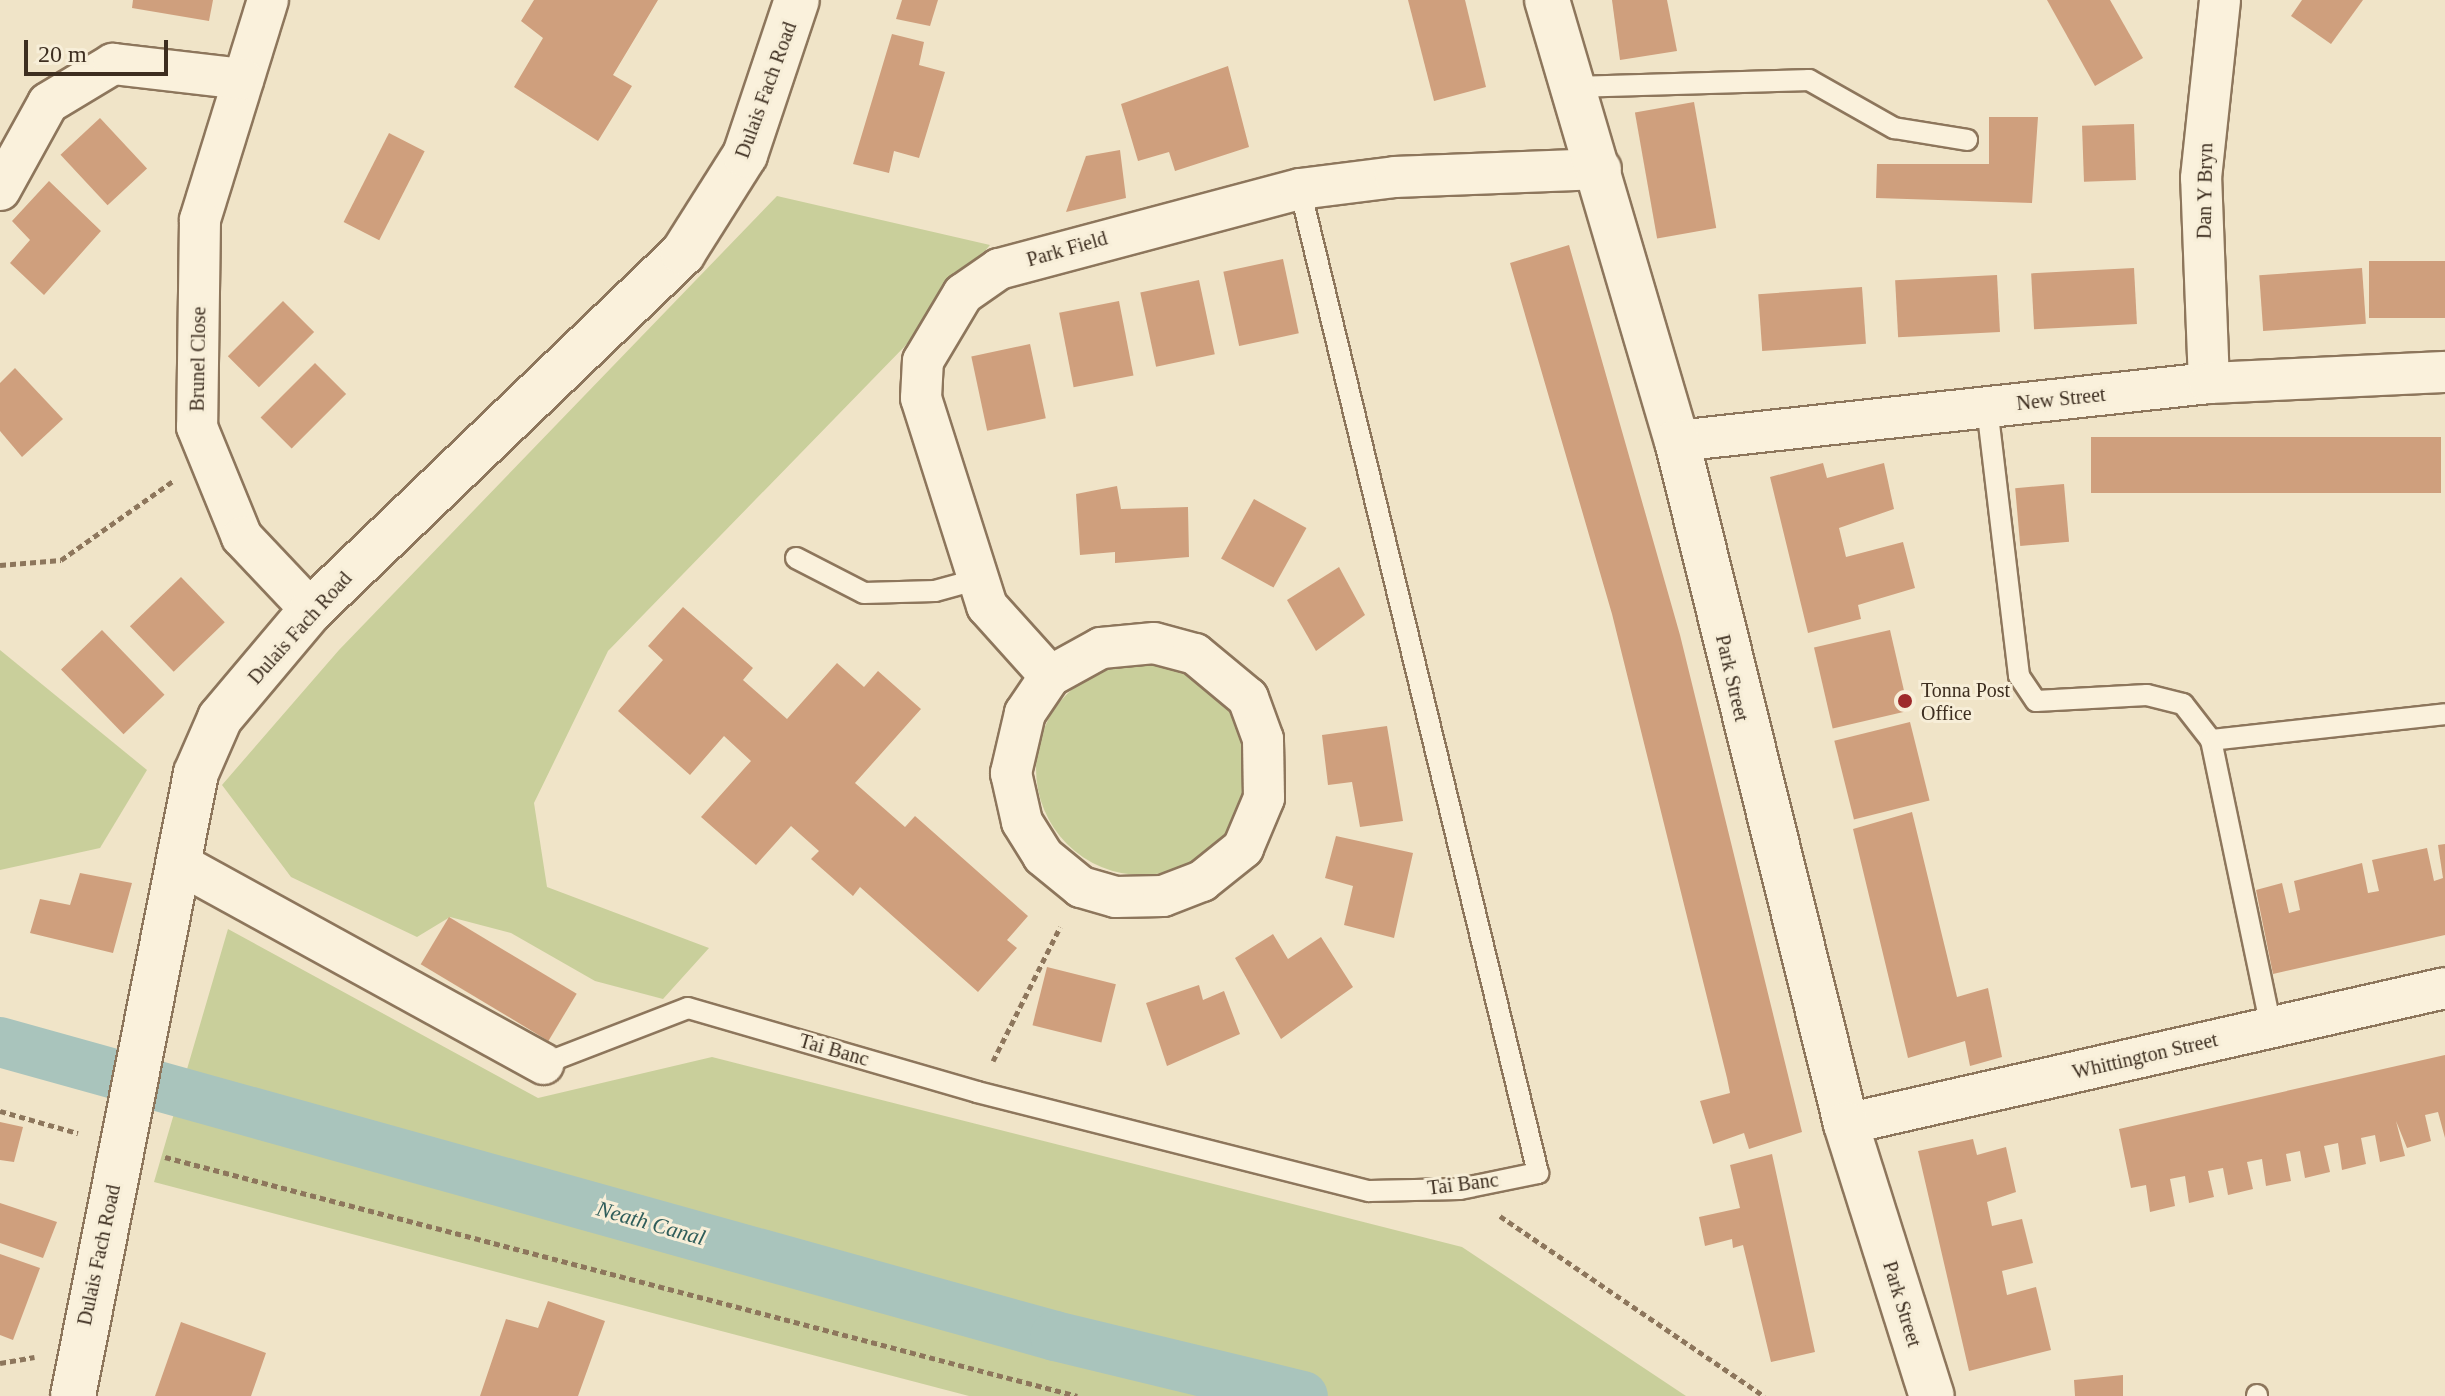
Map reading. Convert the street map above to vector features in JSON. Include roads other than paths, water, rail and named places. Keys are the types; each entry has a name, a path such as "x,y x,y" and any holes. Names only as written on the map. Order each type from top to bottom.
{"main road":[{"name":"Dulais Fach Road","path":"73,1396 196,773 220,718 311,610 683,253 745,155 797,0"},
{"name":"Park Street","path":"1547,0 1601,169 1677,441 1846,1124 1925,1376"}],"street":[{"name":"Brunel Close","path":"268,0 200,220 197,427 242,537 311,610"},
{"name":"Dan Y Bryn","path":"2209,383 2201,178 2220,0"},
{"path":"0,190 48,103 113,64 243,79"},
{"name":"Park Field","path":"1050,676 987,606 921,398 923,361 963,294 999,269 1300,189 1395,177 1601,169"},
{"name":"New Street","path":"1677,441 2209,383 2445,372"},
{"path":"1154,643 1195,654 1248,698 1263,739 1264,798 1243,848 1223,865 1163,896 1116,897 1081,887 1043,856 1022,822 1011,773 1025,713 1050,676 1101,648 1154,643"},
{"name":"Tai Banc","path":"178,863 543,1064"},
{"name":"Whittington Street","path":"1846,1124 2445,988"}],"lane":[{"path":"1575,87 1809,80 1894,128 1967,140"},
{"name":"Tai Banc","path":"543,1064 688,1008 977,1092 1369,1191 1460,1189 1538,1173 1300,189"},
{"path":"1987,407 2019,676 2036,701 2147,695 2183,704 2211,740 2271,1027"},
{"path":"796,558 864,593 935,591 979,579"},
{"path":"2211,740 2445,714"}],"waterway":[{"name":"Neath Canal","path":"0,1042 1055,1336 1303,1396"}],"place":[{"name":"Tonna Post Office","path":"1905,701"}]}
